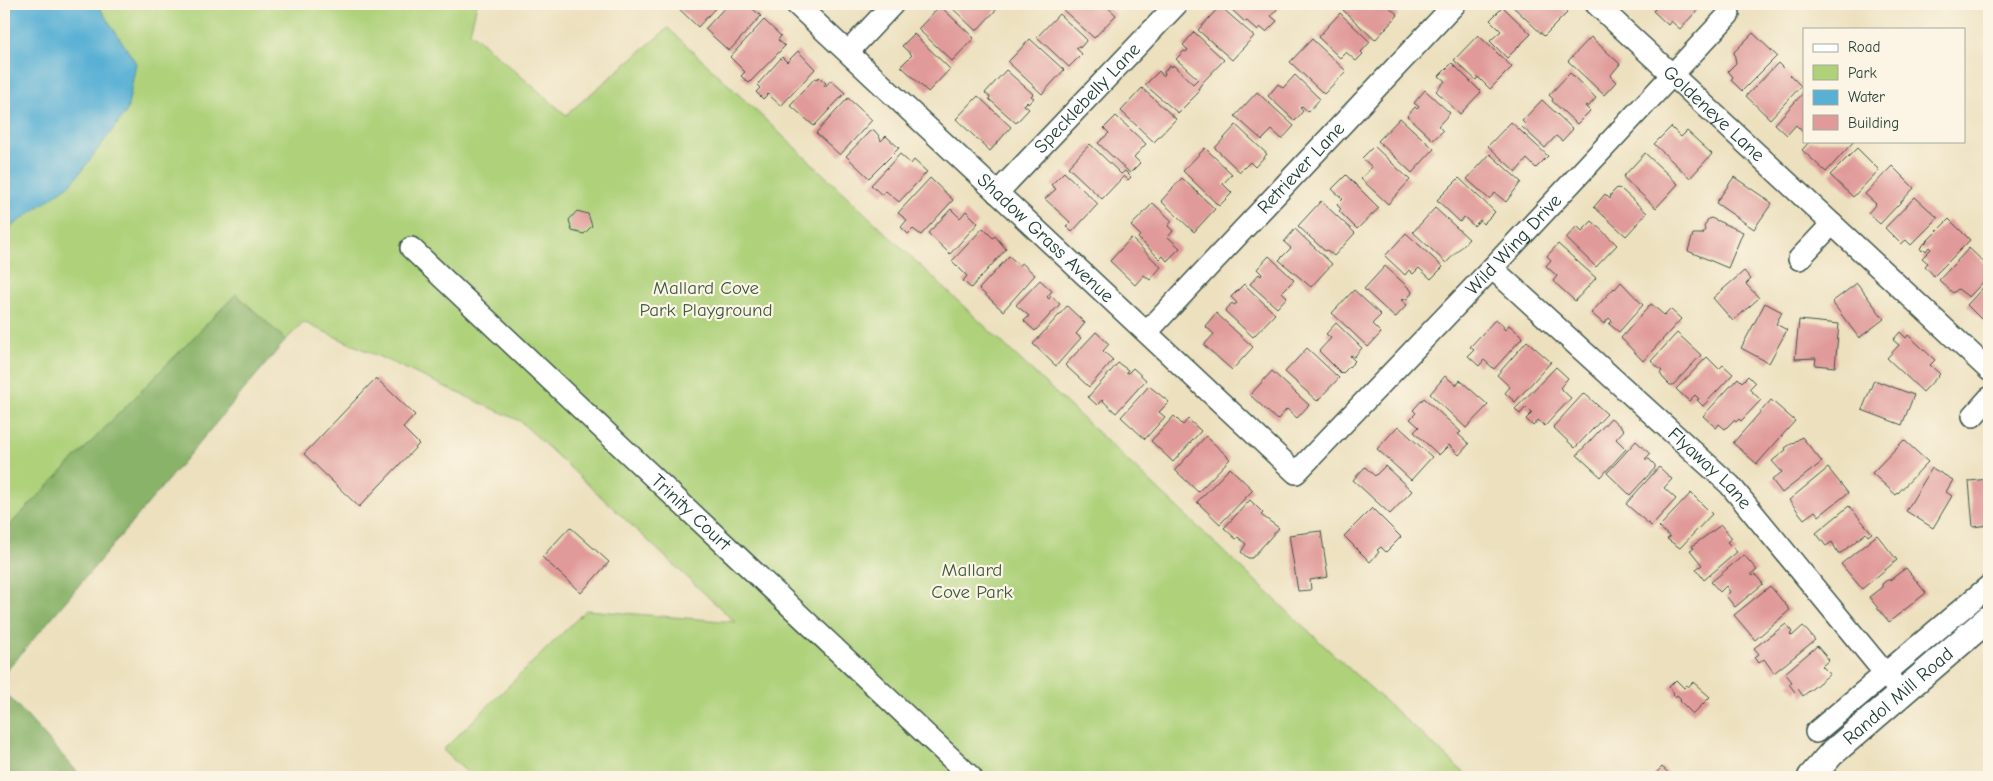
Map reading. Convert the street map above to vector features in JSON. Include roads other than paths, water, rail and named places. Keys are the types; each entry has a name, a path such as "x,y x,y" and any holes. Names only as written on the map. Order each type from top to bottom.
{"main road":[{"name":"Randol Mill Road","path":"1811,777 1893,684 1989,618"}],"street":[{"name":"Shadow Grass Avenue","path":"796,4 1296,473"},
{"path":"848,52 893,4"},
{"name":"Specklebelly Lane","path":"997,193 1178,4"},
{"name":"Retriever Lane","path":"1147,332 1455,4"},
{"name":"Goldeneye Lane","path":"1596,4 1671,76 1989,370"},
{"name":"Wild Wing Drive","path":"1296,473 1492,268 1730,14"},
{"path":"1799,259 1832,224"},
{"name":"Trinity Court","path":"411,248 971,777"},
{"name":"Flyaway Lane","path":"1492,268 1730,486 1893,684"},
{"path":"1973,416 1989,398"},
{"name":"Randol Mill Road","path":"1816,732 1893,684 1989,586"}],"water":[{"path":"4,4 99,4 136,63 127,111 73,182 4,232"}],"park label":[{"name":"Mallard Cove Park Playground","path":"706,299"},
{"name":"Mallard Cove Park","path":"972,581"}]}
